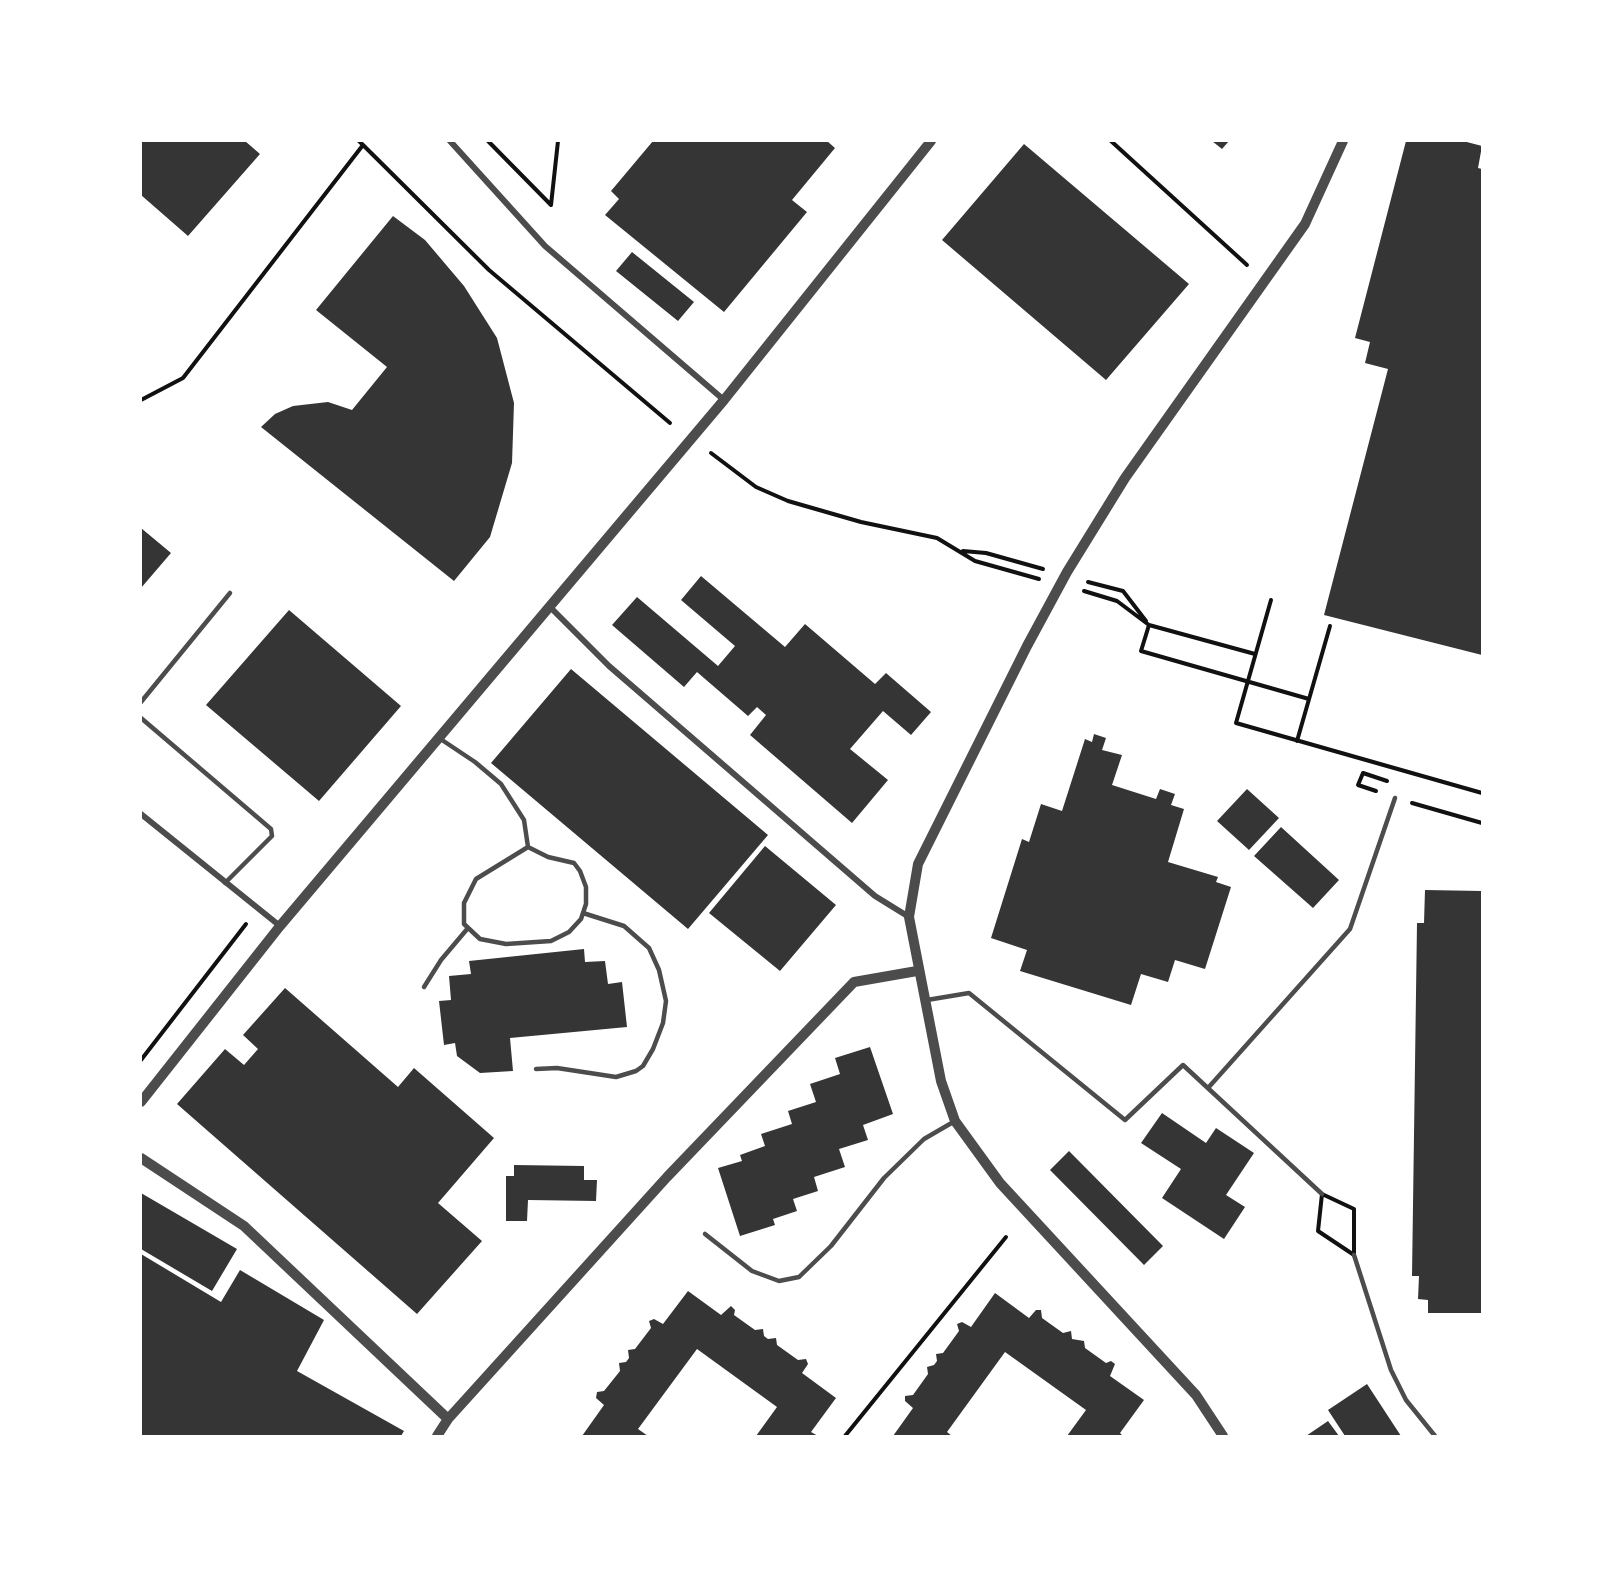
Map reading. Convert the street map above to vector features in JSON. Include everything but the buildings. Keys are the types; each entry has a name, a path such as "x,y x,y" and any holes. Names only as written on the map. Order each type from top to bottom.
{"street":[{"path":"450,141 545,246 724,400"},
{"path":"141,1102 280,926 724,400 931,141"},
{"path":"1223,1436 1196,1395 1000,1183 955,1121 941,1081 917,971 909,917 918,864 1027,646 1067,572 1144,450 1305,224 1343,141"},
{"path":"550,607 609,666 848,873 875,896 909,917"},
{"path":"141,814 280,926"},
{"path":"437,1436 448,1419 667,1177 854,982 917,971"},
{"path":"141,1158 244,1227 448,1419"}],"lane":[{"path":"141,702 230,593"},
{"path":"141,718 272,829 272,836 225,883"},
{"path":"439,738 475,762 501,784 524,820 528,847"},
{"path":"1208,1088 1350,928 1395,798"},
{"path":"528,847 548,857 574,863 580,870 586,887 586,904 581,920 569,932 551,941 506,944 480,939 464,924 464,903 476,879 528,847"},
{"path":"536,1069 557,1068 616,1077 636,1071 643,1066 653,1049 663,1023 666,1001 659,970 649,948 624,926 583,913"},
{"path":"424,987 441,960 468,928"},
{"path":"924,1000 969,993 1125,1120 1183,1065 1322,1194"},
{"path":"705,1234 752,1271 779,1281 800,1277 831,1246 884,1178 924,1139 955,1121"},
{"path":"1354,1255 1391,1370 1406,1400 1435,1436"}],"path":[{"path":"488,141 551,205 558,141"},
{"path":"1111,141 1247,265"},
{"path":"141,400 183,378 361,143 489,270 670,423"},
{"path":"711,453 756,487 788,501 861,522 937,538 962,551 975,561"},
{"path":"962,551 986,553"},
{"path":"1123,591 1149,625"},
{"path":"1271,600 1236,723 1482,793"},
{"path":"1117,601 1149,625 1256,654"},
{"path":"1149,625 1141,651 1310,699"},
{"path":"1297,741 1330,626"},
{"path":"1395,798 1482,823"},
{"path":"141,1060 258,908"},
{"path":"1322,1194 1354,1209 1354,1255 1318,1231 1322,1194"},
{"path":"845,1436 1006,1237"}]}
